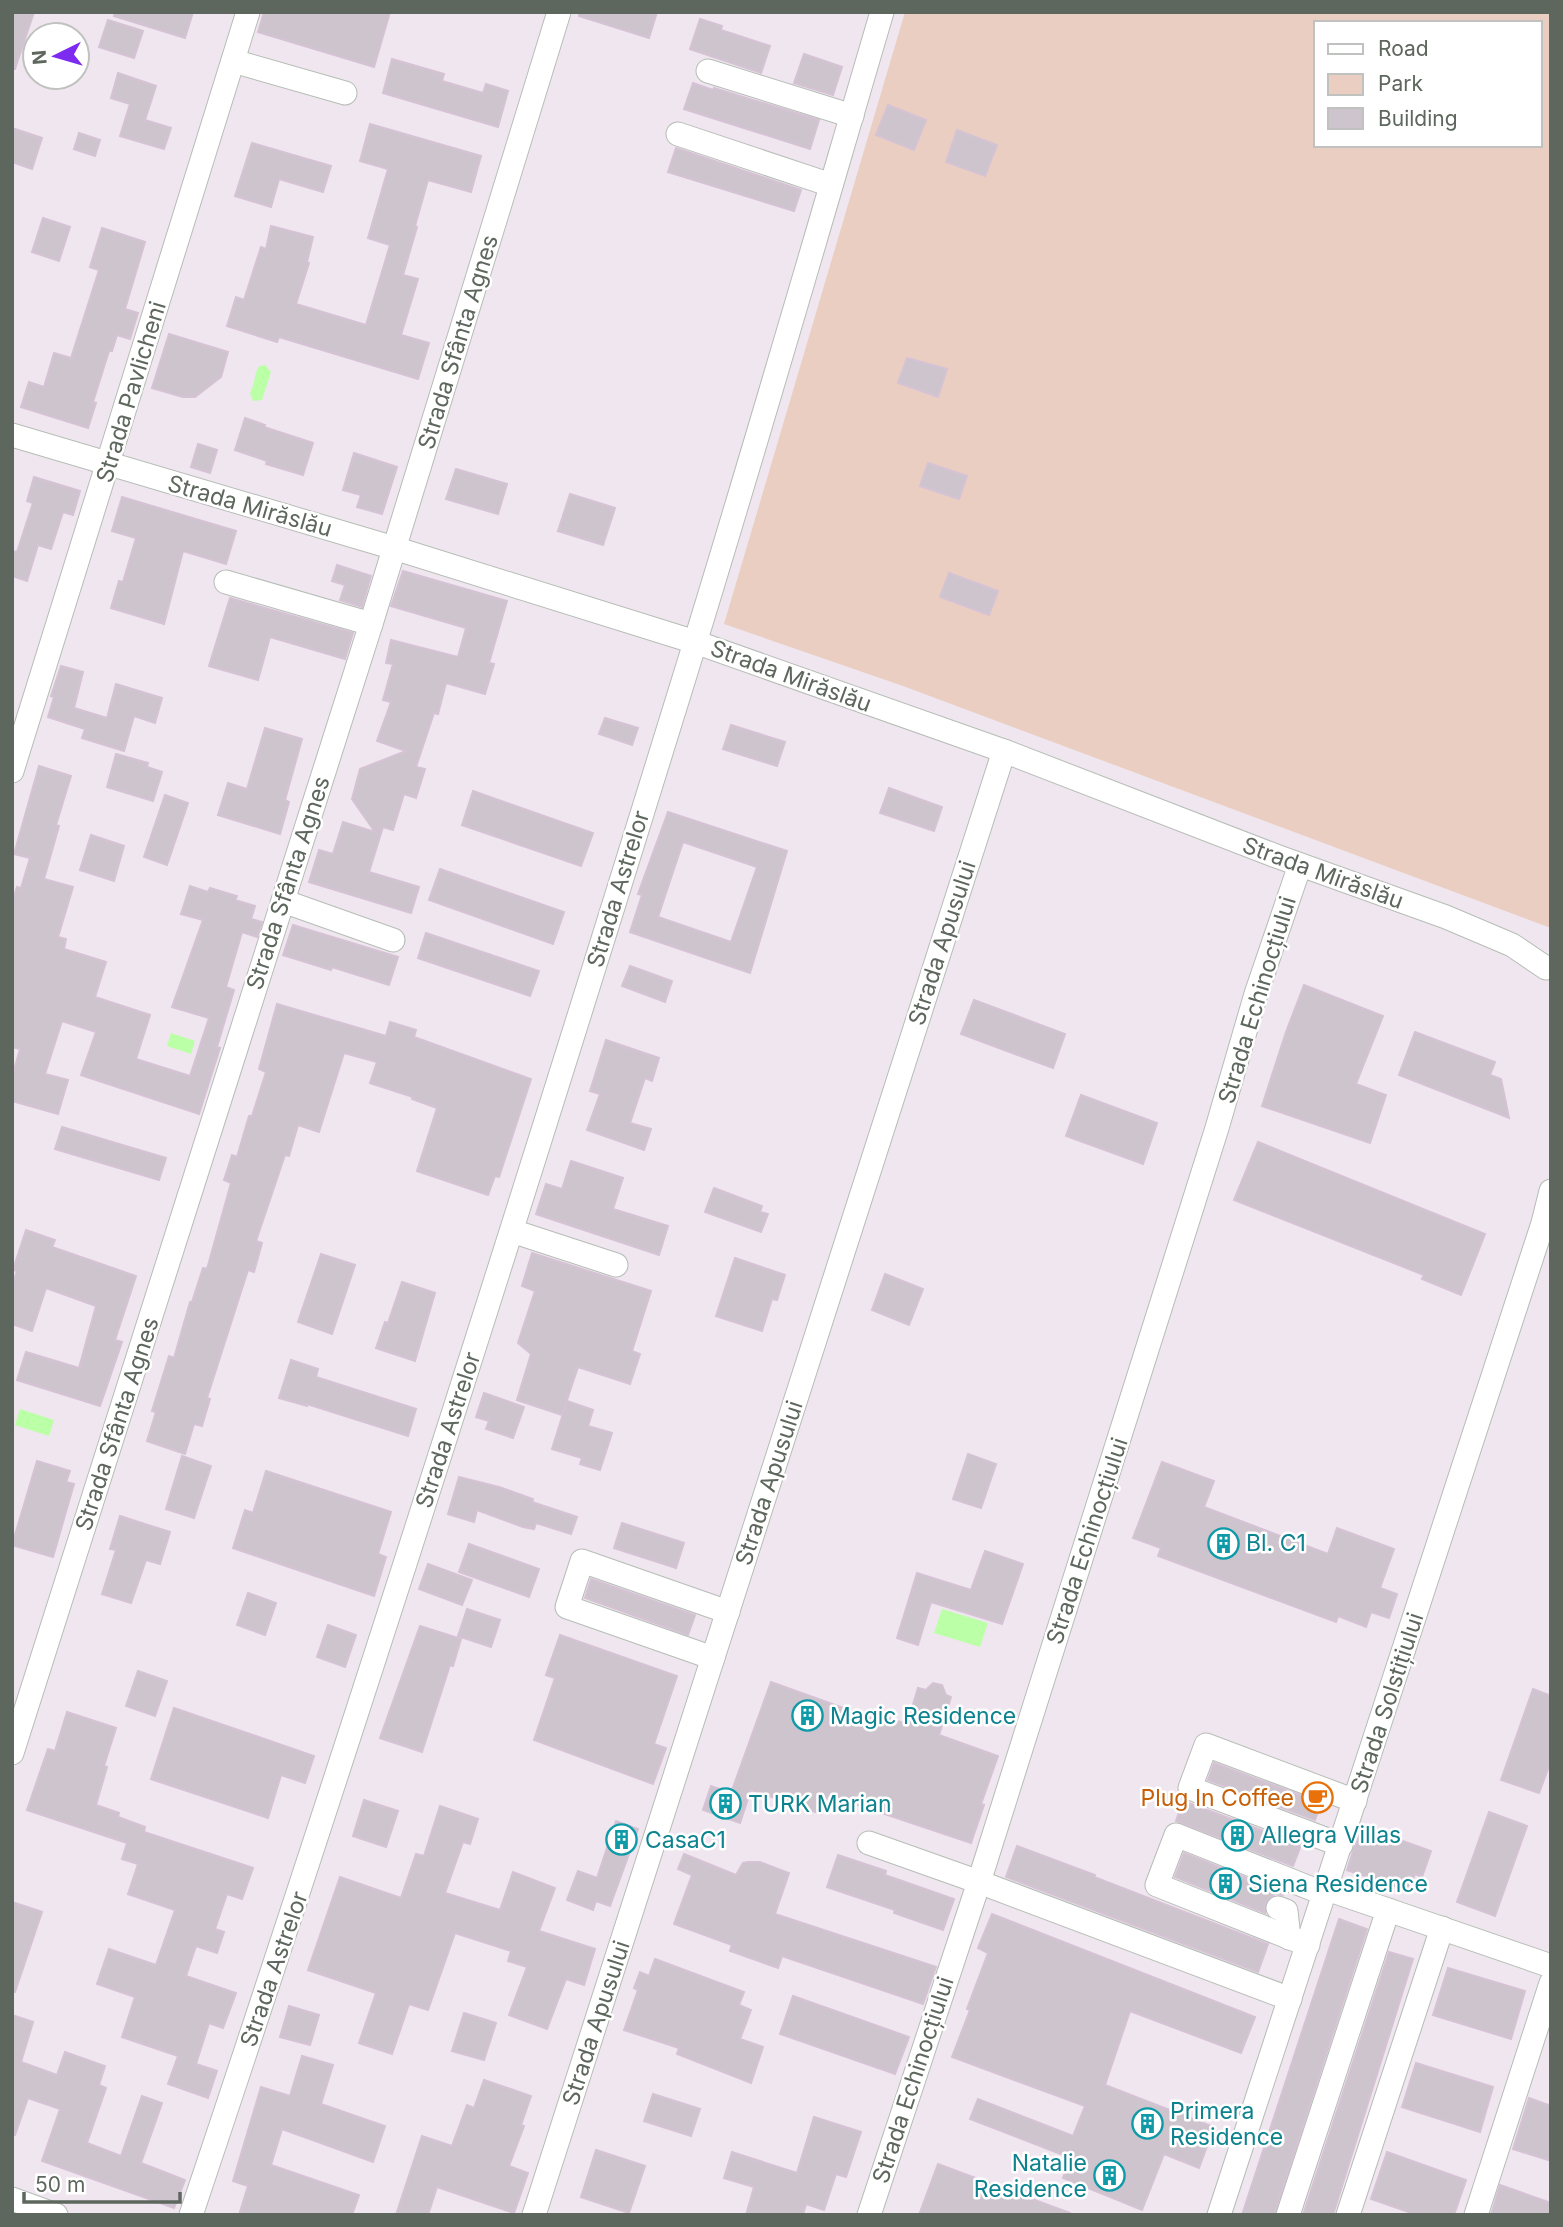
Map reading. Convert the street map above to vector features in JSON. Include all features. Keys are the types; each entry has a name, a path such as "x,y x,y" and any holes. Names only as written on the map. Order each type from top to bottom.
{"street":[{"name":"Strada Pavlicheni","path":"12,771 248,12"},
{"name":"Strada Sfânta Agnes","path":"12,1753 371,624 559,12"},
{"name":"Strada Astrelor","path":"191,2215 309,1863 512,1231 695,642 883,12"},
{"path":"233,61 345,93"},
{"path":"708,71 852,116"},
{"path":"678,134 831,185"},
{"name":"Strada Mirăslău","path":"12,435 394,548 695,642 1004,751 1300,865 1457,922 1511,945 1549,970"},
{"path":"226,582 371,624"},
{"name":"Strada Apusului","path":"534,2215 1004,751"},
{"name":"Strada Echinocțiului","path":"869,2215 979,1882 1217,1129 1277,928 1300,865"},
{"path":"283,901 393,940"},
{"name":"Strada Solstițiului","path":"1219,2215 1290,1999 1298,1941 1326,1891 1539,1236 1551,1191"},
{"path":"512,1231 616,1265"},
{"path":"713,1658 567,1606 582,1562 728,1612"},
{"path":"1341,1845 1190,1788 1206,1745 1355,1801"},
{"path":"1298,1941 1157,1885 1176,1835 1326,1891 1551,1966"},
{"path":"869,1843 1290,1999"},
{"path":"1278,1908 1286,1911 1298,1941"},
{"path":"1288,2215 1388,1910"},
{"path":"1348,2215 1443,1928"},
{"path":"1476,2215 1551,1983"},
{"path":"12,2199 56,2215"}],"green space":[{"path":"905,12 1551,12 1551,928 903,686 724,624"}],"shaded area":[{"path":"265,365 271,372 262,400 253,401 250,393 256,373 259,366"},
{"path":"171,1033 195,1041 191,1054 167,1046"},
{"path":"20,1409 54,1420 49,1436 15,1425"},
{"path":"942,1609 988,1623 980,1647 934,1633"}],"building":[{"path":"12,12 34,12 31,21 21,21 21,51 15,69 12,69"},
{"path":"115,12 193,12 185,38 114,16"},
{"path":"264,12 390,12 374,67 258,32"},
{"path":"579,12 657,12 649,38 579,16"},
{"path":"700,19 722,26 721,30 770,46 761,73 690,49"},
{"path":"108,20 143,31 134,58 99,47"},
{"path":"804,54 842,67 833,95 794,83"},
{"path":"392,59 444,74 442,81 483,93 486,84 508,91 498,127 383,93"},
{"path":"118,73 156,86 145,120 171,128 164,149 120,136 130,104 111,98"},
{"path":"693,83 819,120 810,149 684,109"},
{"path":"888,105 926,120 914,150 876,135"},
{"path":"370,124 481,156 471,192 428,180 415,226 417,227 403,275 418,279 401,335 429,343 418,379 279,337 277,342 227,326 236,297 244,300 261,247 266,249 271,226 313,237 307,262 309,263 296,304 366,325 390,245 368,238 388,169 360,161"},
{"path":"12,128 42,138 32,169 12,162"},
{"path":"957,130 997,145 985,176 946,162"},
{"path":"79,133 100,140 95,156 74,149"},
{"path":"252,143 331,166 323,192 279,179 271,207 235,196"},
{"path":"676,148 801,190 794,211 668,172"},
{"path":"43,218 70,227 59,261 32,252"},
{"path":"102,228 145,242 125,309 138,313 130,339 117,335 112,351 109,351 88,428 21,407 29,382 44,387 54,353 71,358 99,270 90,267"},
{"path":"169,334 228,352 221,377 195,397 183,397 152,388"},
{"path":"907,358 947,369 938,397 898,383"},
{"path":"245,418 313,443 303,475 266,464 267,461 235,450"},
{"path":"198,444 217,450 210,473 191,467"},
{"path":"354,453 397,467 382,514 357,507 361,495 343,490"},
{"path":"928,463 967,476 959,499 920,486"},
{"path":"456,469 507,484 498,514 446,499"},
{"path":"34,477 80,491 73,515 63,512 51,549 38,545 27,581 12,576 12,551 17,552 33,503 27,501"},
{"path":"570,494 615,508 603,545 558,531"},
{"path":"122,497 236,531 226,564 183,551 164,624 111,608 119,581 123,582 136,538 112,531"},
{"path":"337,565 371,576 362,607 340,600 345,585 332,581"},
{"path":"403,571 507,601 489,663 494,664 485,694 446,683 438,714 434,713 416,767 425,769 416,798 404,794 393,830 383,827 369,872 419,887 411,913 309,882 319,850 333,854 343,822 375,832 352,799 360,769 406,751 377,741 391,702 383,700 393,664 386,663 391,640 458,657 466,628 391,606"},
{"path":"949,573 998,591 989,615 940,597"},
{"path":"230,598 353,633 345,659 270,637 258,680 209,666"},
{"path":"61,666 83,672 74,708 107,718 116,684 162,698 155,723 134,716 124,751 82,738 85,729 48,717 54,697 51,696"},
{"path":"605,718 638,728 632,745 599,734"},
{"path":"731,725 785,742 777,766 723,749"},
{"path":"265,728 302,739 285,800 289,802 280,834 218,815 228,783 247,789"},
{"path":"116,754 148,763 147,767 162,772 153,801 107,787"},
{"path":"39,766 71,776 44,879 73,887 58,937 66,939 64,949 106,962 95,997 150,1015 136,1059 190,1076 209,1018 172,1007 203,920 181,914 190,886 208,892 210,888 237,896 235,900 255,906 251,919 262,922 257,937 242,932 226,987 234,990 217,1047 220,1048 199,1114 81,1075 96,1032 62,1021 45,1074 68,1080 58,1114 12,1101 12,1077 20,1049 12,1047 12,903 17,887 21,888 30,858 14,854"},
{"path":"889,788 942,807 934,831 880,813"},
{"path":"473,791 593,833 581,866 462,825"},
{"path":"165,795 188,803 167,865 144,857"},
{"path":"668,812 787,851 750,973 630,932 642,895 638,894","holes":["683,842 757,867 731,942 658,917"]},
{"path":"91,835 124,846 114,881 80,870"},
{"path":"440,869 564,912 553,944 429,900"},
{"path":"293,925 398,957 389,985 283,955"},
{"path":"426,933 539,971 530,996 418,958"},
{"path":"630,966 672,981 665,1002 622,986"},
{"path":"1304,985 1383,1016 1356,1084 1386,1095 1370,1143 1262,1106"},
{"path":"974,1000 1065,1034 1053,1068 961,1034"},
{"path":"277,1004 386,1036 390,1022 416,1030 414,1037 531,1079 499,1177 495,1176 488,1195 417,1171 437,1108 370,1083 377,1062 344,1053 319,1132 298,1125 289,1156 285,1155 256,1241 262,1243 254,1272 248,1270 207,1398 210,1399 202,1426 194,1424 185,1454 147,1441 156,1412 152,1411 169,1356 174,1358 203,1268 207,1269 231,1183 224,1180 232,1155 237,1157 266,1072 259,1069"},
{"path":"1415,1032 1495,1062 1490,1075 1501,1079 1509,1118 1399,1075"},
{"path":"606,1040 659,1058 652,1081 645,1078 630,1123 651,1129 644,1150 587,1130 600,1094 590,1091"},
{"path":"1081,1095 1157,1123 1143,1164 1066,1136"},
{"path":"62,1127 166,1158 159,1180 55,1149"},
{"path":"1258,1142 1485,1234 1461,1295 1422,1279 1424,1275 1234,1200"},
{"path":"571,1161 623,1178 613,1209 668,1226 659,1255 536,1214 546,1184 562,1189"},
{"path":"714,1188 762,1206 760,1212 768,1214 761,1232 705,1212"},
{"path":"26,1230 55,1240 52,1247 136,1276 115,1340 122,1342 100,1406 17,1380 26,1352 79,1368 96,1306 46,1288 32,1331 12,1324 12,1286 17,1271 13,1270"},
{"path":"532,1253 651,1291 632,1351 640,1354 630,1384 578,1367 562,1415 517,1400 531,1354 518,1343 535,1291 522,1286"},
{"path":"321,1254 355,1265 332,1334 298,1322"},
{"path":"735,1258 785,1275 777,1300 772,1299 762,1331 716,1316"},
{"path":"885,1274 923,1289 909,1325 872,1310"},
{"path":"402,1282 435,1293 415,1361 376,1348"},
{"path":"291,1360 318,1369 316,1377 416,1409 408,1436 307,1404 279,1398"},
{"path":"484,1393 524,1407 513,1438 486,1429 489,1421 476,1417"},
{"path":"567,1401 593,1410 588,1426 612,1433 600,1470 580,1464 582,1458 552,1449"},
{"path":"968,1454 996,1464 981,1508 953,1499"},
{"path":"182,1456 211,1466 194,1518 166,1509"},
{"path":"37,1461 70,1471 66,1482 74,1484 53,1557 12,1545"},
{"name":"Bl. C1","path":"1162,1462 1214,1481 1204,1507 1328,1554 1337,1528 1394,1549 1380,1588 1397,1594 1389,1618 1371,1612 1366,1627 1338,1616 1336,1622 1158,1556 1161,1548 1133,1538"},
{"path":"266,1471 391,1512 378,1554 386,1557 374,1596 233,1548 245,1510 253,1513"},
{"path":"459,1477 499,1487 533,1499 532,1502 577,1517 571,1534 536,1523 534,1529 523,1527 477,1510 474,1522 448,1514"},
{"path":"120,1516 170,1532 160,1564 146,1560 131,1603 102,1594 116,1550 110,1549"},
{"path":"622,1523 684,1543 676,1568 614,1548"},
{"path":"469,1544 539,1569 529,1597 459,1572"},
{"path":"985,1551 1023,1564 1002,1624 931,1602 918,1645 897,1638 917,1573 971,1590"},
{"path":"428,1564 472,1580 462,1605 419,1589"},
{"path":"591,1579 695,1615 688,1635 585,1598"},
{"path":"248,1593 276,1603 265,1635 237,1625"},
{"path":"467,1609 500,1620 491,1647 458,1636"},
{"path":"328,1625 356,1635 345,1667 317,1657"},
{"path":"420,1626 461,1639 422,1752 380,1738"},
{"path":"560,1635 677,1676 654,1744 666,1748 653,1784 534,1740 555,1678 546,1675"},
{"path":"138,1671 167,1681 155,1716 126,1706"},
{"path":"771,1682 874,1719 876,1714 907,1724 918,1688 926,1690 933,1683 942,1685 946,1695 951,1697 939,1735 998,1756 971,1843 828,1795 821,1814 751,1790 740,1823 703,1810 711,1786 731,1793"},
{"path":"1533,1689 1551,1696 1551,1761 1539,1793 1501,1780"},
{"path":"174,1708 314,1756 305,1783 281,1775 268,1818 151,1779"},
{"path":"67,1712 116,1728 96,1805 119,1813 118,1817 145,1827 144,1832 253,1868 242,1899 227,1894 215,1929 224,1932 217,1953 196,1946 186,1976 236,1993 223,2028 209,2023 196,2064 217,2071 208,2098 168,2084 178,2056 122,2037 135,1997 97,1984 109,1949 156,1965 175,1910 128,1894 138,1864 122,1859 127,1843 27,1810 48,1749 55,1751"},
{"path":"1214,1763 1321,1803 1315,1820 1208,1780"},
{"path":"364,1800 398,1811 386,1847 353,1836"},
{"name":"Allegra Villas","path":"1183,1801 1301,1845 1293,1866 1176,1821"},
{"path":"440,1806 478,1819 470,1844 463,1842 445,1893 500,1910 513,1872 555,1888 539,1931 595,1949 584,1985 566,1979 547,2029 509,2015 527,1967 508,1961 511,1951 455,1933 428,2010 409,2004 392,2054 359,2043 376,1993 308,1970 340,1877 401,1898 416,1854 424,1856"},
{"path":"1489,1812 1527,1826 1495,1916 1457,1902"},
{"path":"616,1821 638,1829 610,1906 596,1901 593,1910 567,1900 578,1871 597,1878"},
{"path":"1361,1826 1431,1851 1422,1877 1415,1874 1409,1891 1347,1870"},
{"path":"1017,1846 1268,1944 1258,1972 1006,1877"},
{"path":"1184,1853 1284,1893 1269,1898 1265,1904 1265,1913 1175,1877"},
{"path":"684,1854 736,1875 743,1863 748,1862 760,1862 789,1873 775,1914 936,1967 923,2004 782,1956 778,1968 730,1951 732,1945 674,1924 692,1875 678,1869"},
{"path":"838,1855 954,1899 943,1930 827,1887"},
{"path":"12,1902 42,1912 15,1992 12,1992"},
{"path":"992,1914 1255,2017 1241,2053 1130,2011 1105,2085 1214,2127 1199,2168 1164,2154 1142,2210 1063,2178 1071,2158 970,2119 978,2099 1073,2136 1085,2106 952,2057 988,1953 978,1948"},
{"path":"1339,1919 1367,1929 1274,2215 1242,2215"},
{"path":"1389,1952 1413,1959 1333,2215 1303,2215"},
{"path":"655,1959 744,1992 739,2005 751,2010 740,2039 763,2047 751,2083 677,2054 679,2048 624,2030 638,1990 634,1988 640,1972 649,1976"},
{"path":"1448,1968 1525,1991 1511,2039 1433,2015"},
{"path":"793,1996 909,2037 895,2074 780,2034"},
{"path":"289,2006 319,2015 310,2045 280,2037"},
{"path":"464,2013 496,2023 484,2060 452,2051"},
{"path":"12,2015 33,2022 21,2062 57,2075 65,2052 105,2066 99,2085 106,2088 87,2143 121,2156 142,2096 162,2103 141,2163 185,2180 174,2208 42,2161 60,2109 28,2098 15,2135 12,2135"},
{"path":"302,2056 333,2065 321,2104 385,2126 373,2162 282,2129 271,2165 359,2195 352,2215 239,2215 248,2186 233,2181 261,2087 290,2096"},
{"path":"1416,2063 1493,2087 1480,2132 1402,2107"},
{"path":"484,2080 531,2096 521,2125 524,2126 509,2166 528,2173 514,2213 437,2187 428,2215 396,2215 422,2136 452,2146 467,2105 474,2108"},
{"path":"653,2094 700,2109 691,2136 644,2121"},
{"path":"1529,2098 1551,2106 1551,2161 1513,2149"},
{"path":"814,2117 861,2132 846,2177 836,2174 824,2210 806,2204 803,2215 746,2215 754,2187 724,2178 732,2152 797,2173"},
{"path":"596,2150 645,2166 629,2213 581,2197"},
{"path":"1387,2152 1466,2180 1454,2215 1417,2215 1371,2199"},
{"path":"938,2164 1070,2213 1070,2215 919,2215"},
{"path":"1500,2185 1551,2203 1551,2215 1491,2215"}],"place":[{"name":"Bl. C1","path":"1223,1543"},
{"name":"Magic Residence","path":"807,1716"},
{"name":"Plug In Coffee","path":"1317,1798"},
{"name":"TURK Marian","path":"725,1804"},
{"name":"Allegra Villas","path":"1238,1835"},
{"name":"CasaC1","path":"622,1840"},
{"name":"Siena Residence","path":"1225,1884"},
{"name":"Primera Residence","path":"1147,2124"},
{"name":"Natalie Residence","path":"1110,2176"}]}
